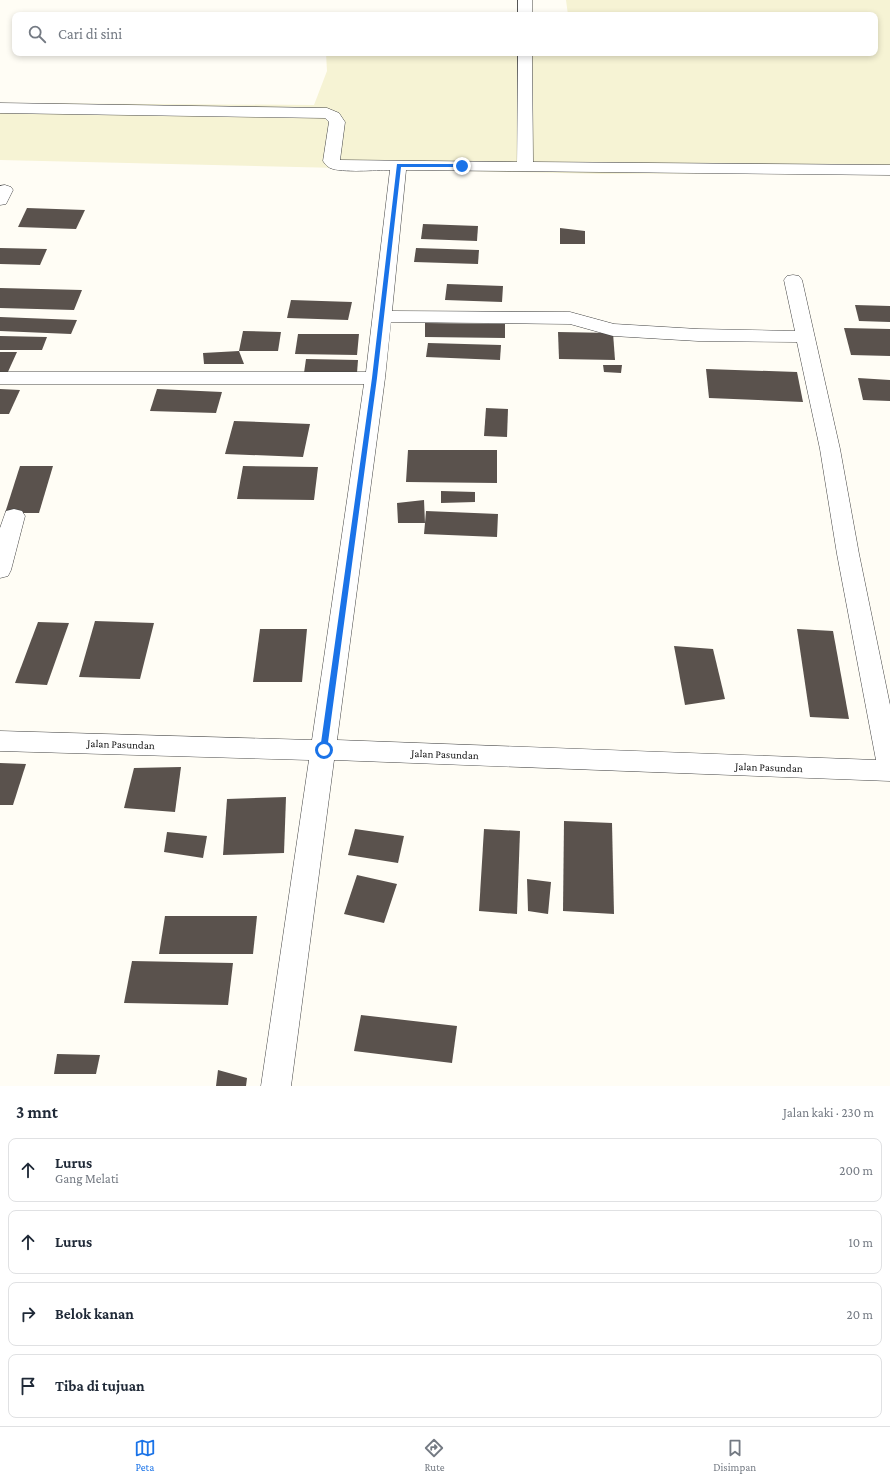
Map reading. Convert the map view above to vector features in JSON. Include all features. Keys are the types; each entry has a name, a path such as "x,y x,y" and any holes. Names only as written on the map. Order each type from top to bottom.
{"street":[{"path":"525,0 525,12"},
{"path":"525,56 525,167"},
{"path":"0,108 327,113 334,116 337,122 332,161 335,164 398,175 525,167 890,170"},
{"path":"276,1086 375,378 398,175"},
{"path":"794,280 830,449 848,554 890,766"},
{"path":"382,316 570,318 586,320 600,327 613,330 698,335 805,337"},
{"path":"0,378 375,378"},
{"path":"0,570 14,516"},
{"name":"Jalan Pasundan","path":"0,741 324,750 890,771"}],"shaded area":[{"path":"566,0 890,0 890,172 601,174 0,160 0,103 314,105 327,71 326,56 878,56 878,12 568,12"}],"building":[{"path":"27,208 85,210 76,229 18,227"},
{"path":"423,224 478,226 477,241 421,239"},
{"path":"560,228 585,231 585,244 560,244"},
{"path":"0,248 47,249 40,265 0,264"},
{"path":"416,248 479,250 478,264 414,262"},
{"path":"447,284 503,286 502,302 445,300"},
{"path":"0,288 82,290 74,310 0,308"},
{"path":"291,300 352,302 348,320 287,318"},
{"path":"855,305 890,306 890,322 859,321"},
{"path":"0,317 77,320 71,334 0,331"},
{"path":"425,323 505,324 505,338 425,337"},
{"path":"844,328 890,329 890,356 851,355"},
{"path":"243,331 281,332 278,351 239,351"},
{"path":"558,332 613,333 615,360 559,359"},
{"path":"298,334 359,334 357,355 295,354"},
{"path":"0,336 47,337 42,350 0,350"},
{"path":"428,343 501,345 500,360 426,357"},
{"path":"239,351 244,364 204,364 203,353"},
{"path":"0,352 17,352 7,374 0,374"},
{"path":"306,359 358,360 357,373 304,373"},
{"path":"603,365 622,365 621,373 604,372"},
{"path":"706,369 797,372 803,402 709,398"},
{"path":"858,378 890,380 890,401 863,400"},
{"path":"0,389 20,390 9,414 0,414"},
{"path":"157,389 222,392 216,413 150,411"},
{"path":"486,408 508,409 507,437 484,436"},
{"path":"234,421 310,424 303,457 225,454"},
{"path":"408,450 497,450 497,483 406,482"},
{"path":"20,466 53,466 39,513 5,513"},
{"path":"243,466 318,467 314,500 237,499"},
{"path":"441,491 475,492 475,502 441,503"},
{"path":"424,500 425,523 398,523 397,503"},
{"path":"426,511 498,514 497,537 424,534"},
{"path":"95,621 154,623 140,679 79,677"},
{"path":"38,622 69,623 47,685 15,683"},
{"path":"260,629 307,629 302,682 253,682"},
{"path":"797,629 833,631 849,719 810,717"},
{"path":"674,646 713,649 725,699 685,705"},
{"path":"0,763 26,764 13,805 0,805"},
{"path":"181,767 175,812 124,808 134,768"},
{"path":"286,797 284,853 223,855 227,799"},
{"path":"564,821 612,823 614,914 563,911"},
{"path":"355,829 404,836 398,863 348,855"},
{"path":"484,829 520,831 517,914 479,911"},
{"path":"167,832 207,836 203,858 164,852"},
{"path":"357,875 397,884 384,923 344,914"},
{"path":"527,879 551,882 548,914 528,911"},
{"path":"165,916 257,916 253,954 159,954"},
{"path":"132,961 233,963 228,1005 124,1003"},
{"path":"361,1015 457,1026 452,1063 354,1051"},
{"path":"57,1054 100,1055 96,1074 54,1074"},
{"path":"218,1070 247,1078 246,1086 216,1086"}],"route":[{"path":"324,750 375,378 399,165 462,166"}]}
